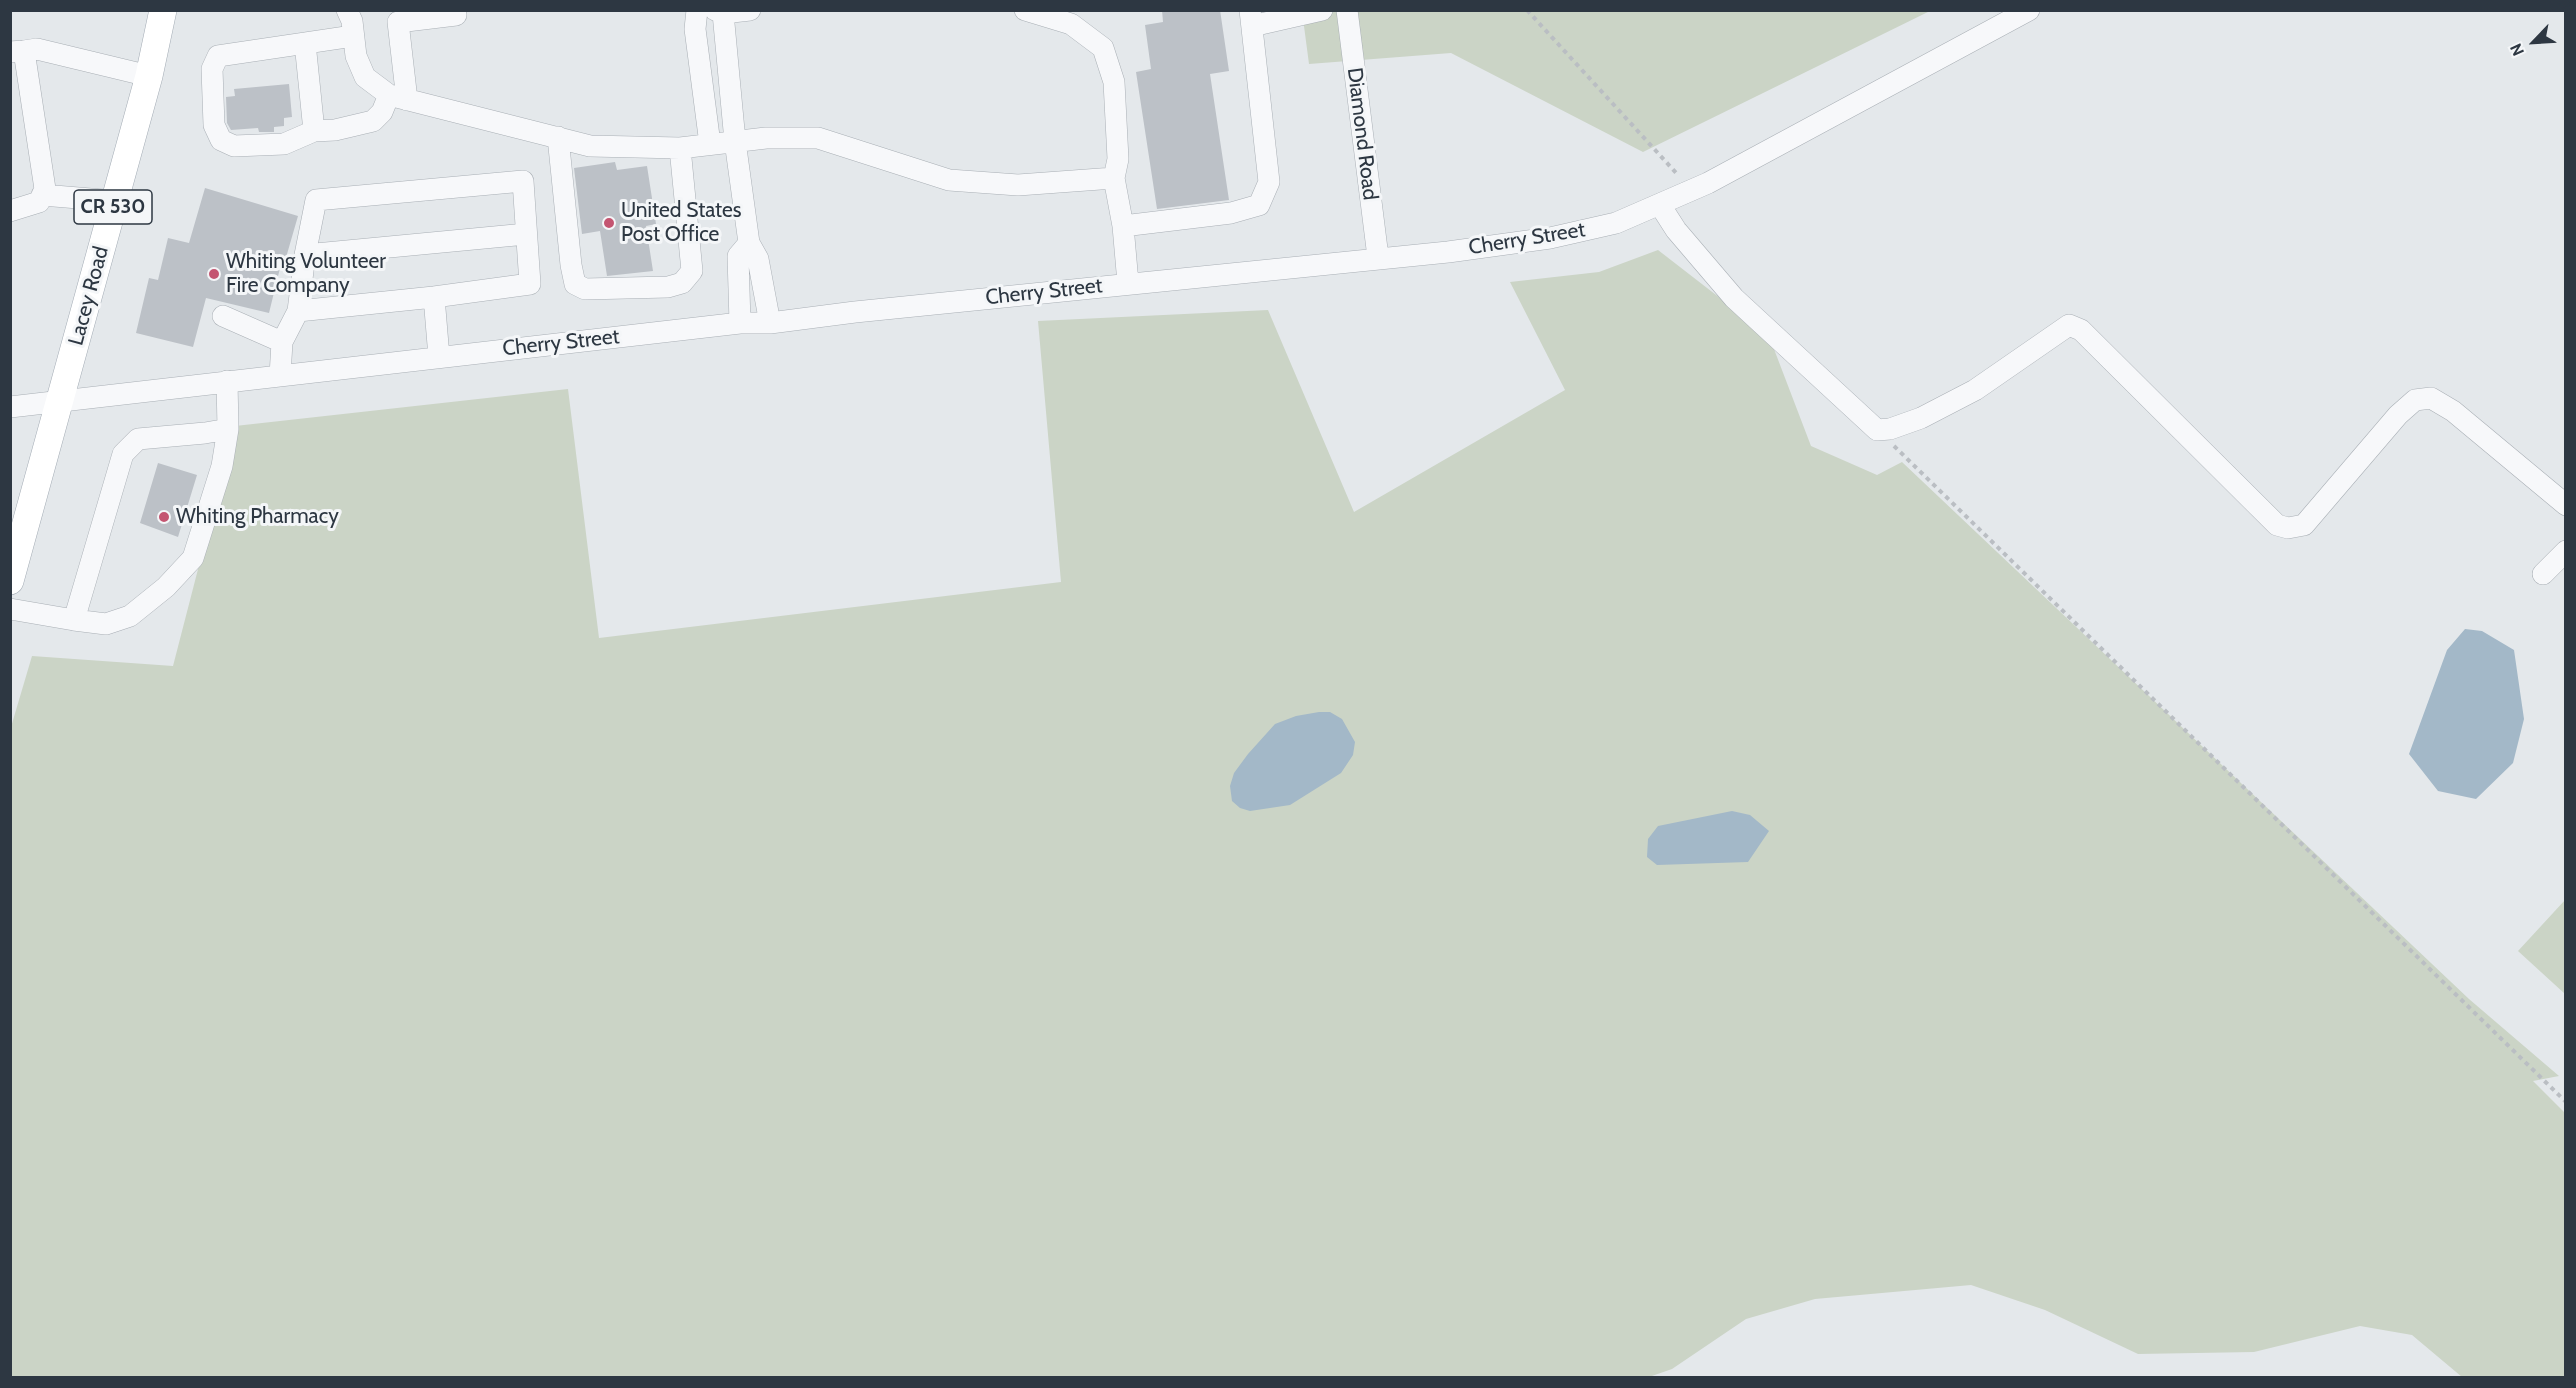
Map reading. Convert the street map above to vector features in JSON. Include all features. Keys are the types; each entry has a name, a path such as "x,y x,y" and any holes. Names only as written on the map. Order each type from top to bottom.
{"main road":[{"name":"Lacey Road","path":"10,580 149,76 163,10"}],"street":[{"path":"347,10 352,21 356,56 365,77 398,97 590,146 680,148 766,138 818,138 949,180 1018,186 1114,178"},
{"path":"353,36 218,56 212,69 214,124 221,140 234,146 284,144 314,131 335,130 373,121 398,97 398,22 456,15 455,10"},
{"path":"697,10 695,30 710,144"},
{"path":"750,10 719,12 749,243 758,259 770,323"},
{"path":"1025,10 1071,24 1103,48 1114,82 1118,159 1114,178 1123,226 1128,283"},
{"path":"1123,226 1231,213 1259,205 1269,182 1251,19 1322,10"},
{"name":"Diamond Road","path":"1347,10 1378,257"},
{"name":"Cherry Street","path":"10,407 740,323 770,323 867,310 1378,257 1448,252 1550,238 1616,223 1694,190 2028,10"},
{"path":"305,43 314,131"},
{"path":"10,211 39,202 45,189 17,51 37,49 149,76"},
{"path":"558,137 571,265 575,284 585,289 668,287 682,283 692,271 680,148"},
{"path":"280,376 282,342 298,311 305,255 316,200 523,181 530,284 434,297 298,311"},
{"path":"42,195 115,201"},
{"path":"1660,206 1676,230 1734,297 1877,430 1890,429 1921,418 1975,390 2069,325 2081,330 2277,525 2288,528 2304,525 2398,415 2415,400 2431,398 2453,411 2565,505"},
{"path":"305,255 526,234"},
{"path":"740,323 738,256 749,243"},
{"path":"434,297 440,357"},
{"path":"223,316 282,342"},
{"path":"10,609 106,624 130,616 166,587 193,558 222,466 228,429 227,381"},
{"path":"74,620 123,454 138,439 205,434 228,429"},
{"path":"2543,574 2565,550"}],"path":[{"path":"1527,10 1663,161 1694,190"},
{"path":"1877,430 2565,1102"}],"green space":[{"path":"1302,11 1930,11 1643,152 1451,53 1309,64"},
{"path":"1658,250 1769,336 1811,446 1877,475 1902,462 2469,999 2559,1076 2533,1081 2565,1113 2565,1377 2462,1377 2412,1335 2360,1326 2254,1352 2138,1354 2045,1310 1971,1285 1815,1299 1746,1319 1672,1369 1649,1377 11,1378 11,727 32,656 173,666 235,426 568,389 599,638 1061,582 1038,321 1268,310 1354,512 1565,390 1510,282 1599,272"},
{"path":"2565,900 2565,994 2518,951"}],"water":[{"path":"2465,629 2482,631 2514,650 2524,719 2513,763 2476,799 2438,791 2409,754 2447,650"},
{"path":"1330,712 1342,719 1355,742 1353,755 1341,773 1290,805 1250,811 1240,808 1232,801 1230,786 1234,773 1275,724 1296,716"},
{"path":"1732,811 1750,815 1769,831 1748,862 1657,865 1647,857 1648,839 1658,826"}],"building":[{"path":"1162,10 1220,10 1229,71 1210,74 1229,200 1157,209 1136,72 1151,69 1145,25 1163,22"},
{"path":"289,84 292,117 284,118 284,126 274,127 274,132 259,132 258,128 231,130 227,123 226,97 235,96 234,89"},
{"path":"615,162 617,170 647,166 656,224 646,226 653,271 607,276 600,231 582,234 574,168"},
{"path":"205,188 298,216 285,261 282,260 269,313 206,298 193,347 136,333 149,278 158,280 168,238 189,243"},
{"path":"158,463 197,475 178,537 140,523"}],"place":[{"name":"United States Post Office","path":"609,223"},
{"name":"Whiting Volunteer Fire Company","path":"214,274"},
{"name":"Whiting Pharmacy","path":"164,517"}]}
